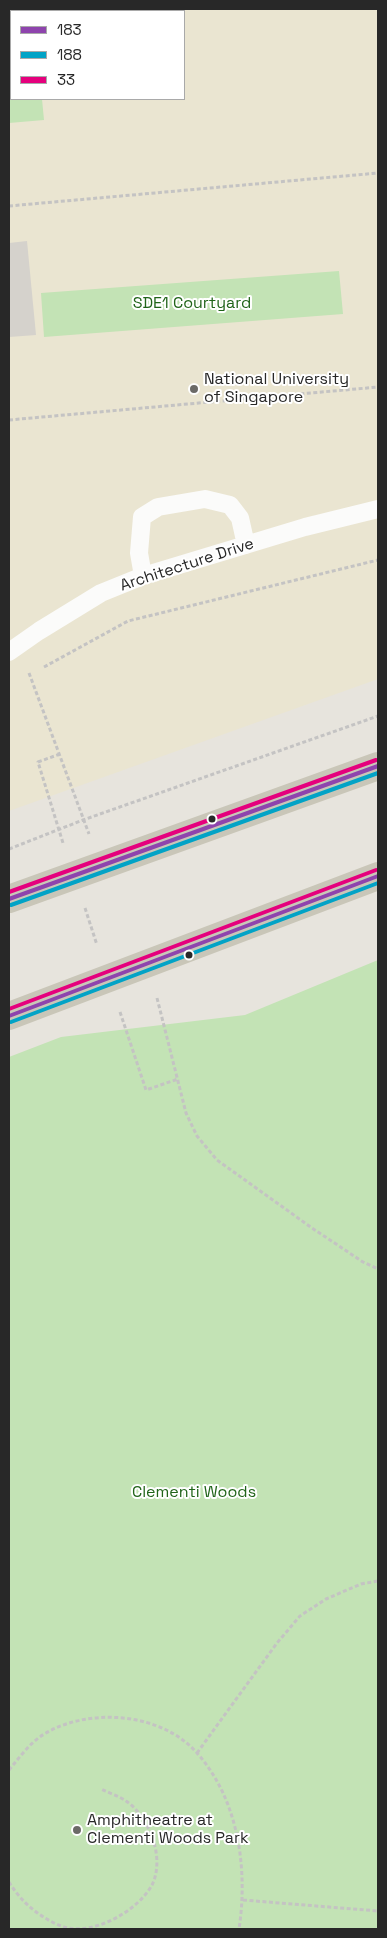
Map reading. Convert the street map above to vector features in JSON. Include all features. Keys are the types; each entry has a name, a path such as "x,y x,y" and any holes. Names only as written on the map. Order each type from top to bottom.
{"main road":[{"path":"9,899 378,766"},
{"path":"9,1016 378,876"}],"lane":[{"path":"143,576 139,553 142,517 158,507 205,499 230,505 240,518 246,546"},
{"name":"Architecture Drive","path":"14,648 101,593 143,576 305,527 378,509"}],"path":[{"path":"9,206 378,174"},
{"path":"9,420 378,387"},
{"path":"30,674 128,621 378,560"},
{"path":"14,648 30,674 83,820 104,865"},
{"path":"9,849 83,820 378,716"},
{"path":"60,754 38,762 66,852"},
{"path":"82,899 100,954"},
{"path":"146,964 186,1113 198,1136 217,1160 312,1228 363,1262 378,1269"},
{"path":"119,1010 146,1090 178,1079"},
{"path":"197,1752 276,1643 300,1616 326,1599 361,1584 378,1582"},
{"path":"9,1770 29,1746 45,1733 69,1722 92,1716 113,1716 140,1722 170,1733 197,1752 218,1784 234,1822 241,1851 243,1900 239,1929"},
{"path":"9,1882 24,1901 40,1915 66,1928 94,1926 120,1917 144,1896 152,1885 156,1871 155,1845 143,1819 125,1800 101,1789"},
{"path":"243,1900 378,1911"}],"shaded area":[{"name":"National University of Singapore","path":"9,9 378,9 378,679 9,811"},
{"path":"27,241 36,335 9,337 9,243"}],"green space":[{"path":"9,9 19,9 10,10 10,100 42,100 44,120 9,123"},
{"name":"SDE1 Courtyard","path":"339,271 343,314 44,337 41,293"},
{"name":"Clementi Woods","path":"378,960 378,1929 9,1929 9,1057 61,1037 245,1015"}],"transit line":[{"name":"33","path":"9,892 376,760"},
{"name":"183","path":"9,899 378,766"},
{"name":"188","path":"11,905 378,773"},
{"name":"33","path":"9,1009 376,870"},
{"name":"183","path":"9,1016 378,876"},
{"name":"188","path":"11,1022 378,883"}],"place":[{"name":"National University of Singapore","path":"194,389"},
{"name":"Amphitheatre at Clementi Woods Park","path":"77,1830"}]}
